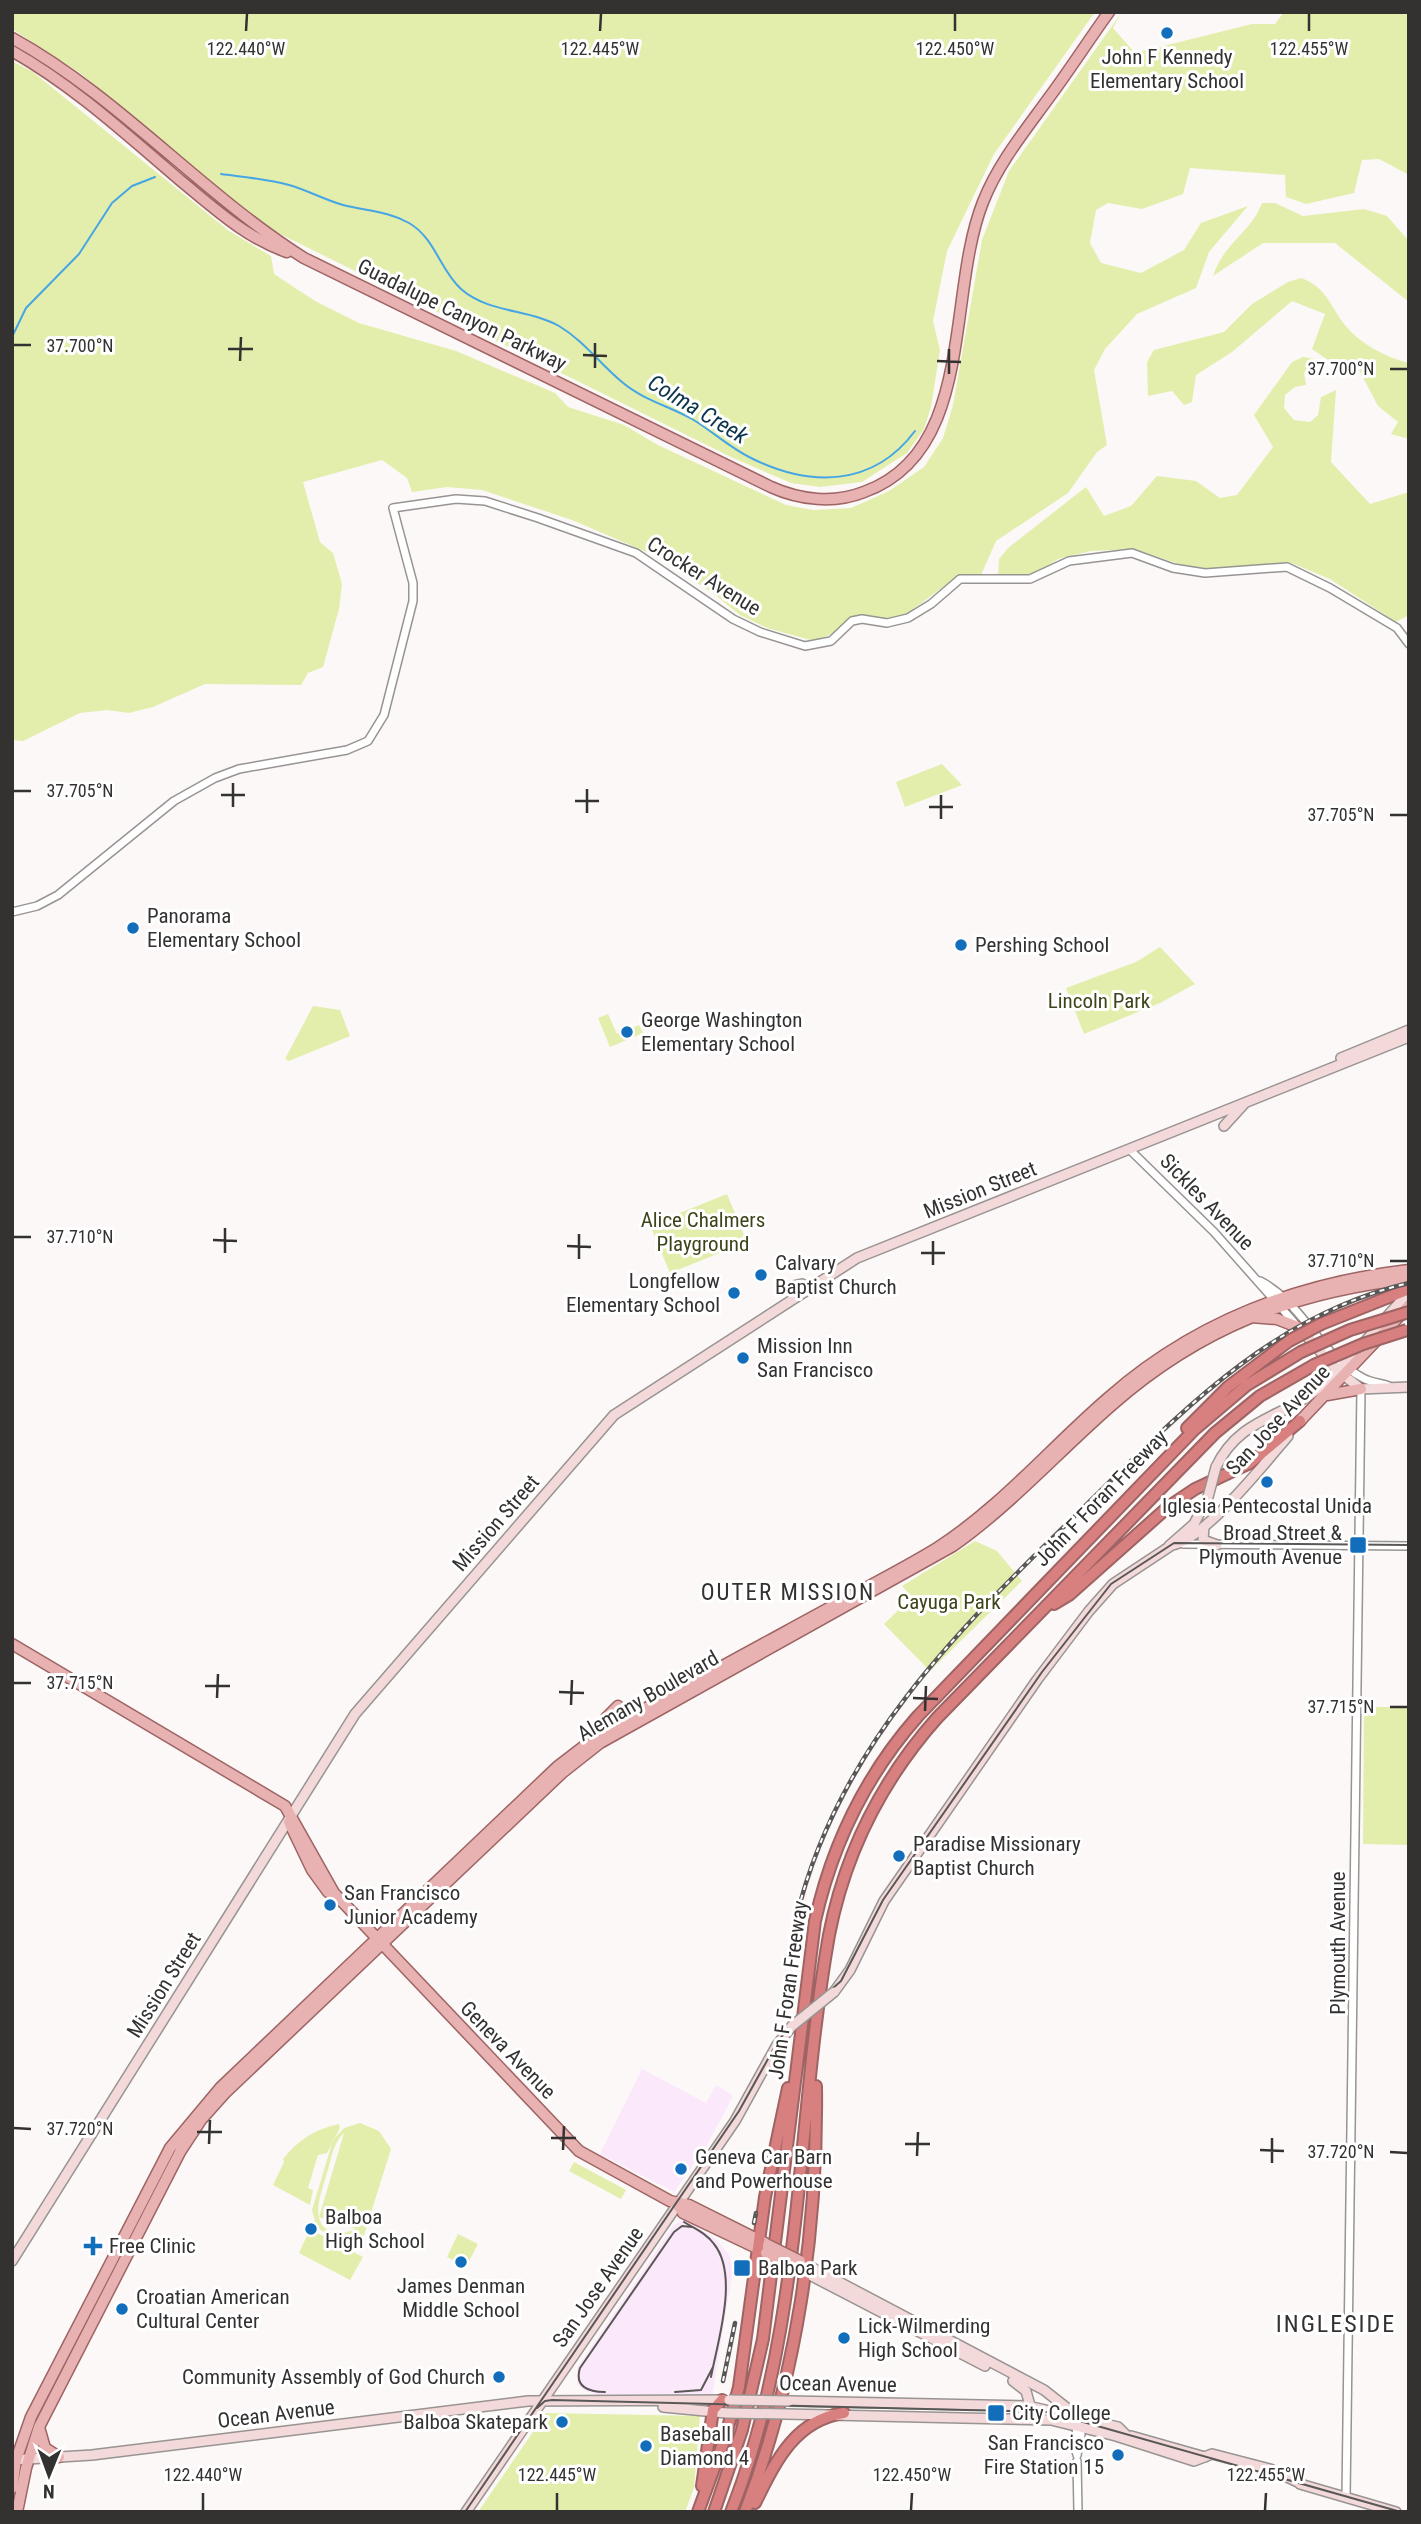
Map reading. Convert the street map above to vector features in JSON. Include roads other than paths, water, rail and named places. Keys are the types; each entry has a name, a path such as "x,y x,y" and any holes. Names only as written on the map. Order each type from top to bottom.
{"highway":[{"path":"1145,1480 1209,1404 1259,1362 1289,1341 1321,1324 1409,1289"},
{"name":"John F Foran Freeway","path":"713,2512 742,2430 764,2339 810,1945 823,1888 843,1833 876,1772 925,1707 1145,1480 1228,1399 1301,1352 1350,1330 1409,1312"},
{"name":"John F Foran Freeway","path":"731,2512 759,2430 780,2339 834,1912 847,1867 870,1814 894,1773 922,1736 1223,1425 1270,1390 1314,1365 1356,1346 1408,1330"},
{"path":"1042,1611 1069,1595 1176,1501 1250,1464 1300,1422"},
{"path":"696,2512 735,2403 763,2247 768,2183 800,2037"},
{"path":"745,2512 783,2395 814,2179 816,2039"},
{"path":"696,2512 705,2473 713,2412 725,2400"},
{"path":"751,2512 774,2463 790,2441 813,2424 844,2413"}],"main road":[{"name":"Guadalupe Canyon Parkway","path":"12,51 76,93 242,230 268,245 304,258 776,489 811,499 858,495 899,473 931,437 943,403 971,239 984,200 1006,158 1109,12"},
{"name":"Guadalupe Canyon Parkway","path":"12,38 74,78 243,218 304,258"},
{"name":"Mission Street","path":"1253,1098 1261,1091 1409,1030"},
{"name":"Mission Street","path":"12,2261 364,1703 614,1415 858,1258 1409,1037"},
{"path":"1224,1110 1224,1126 1253,1098"},
{"name":"Alemany Boulevard","path":"12,2488 14,2460 31,2417 170,2148 220,2087 587,1752 953,1546 1001,1509 1135,1386 1183,1352 1281,1301 1390,1281 1408,1272"},
{"name":"Alemany Boulevard","path":"17,2512 39,2427 194,2130 226,2092 557,1767 600,1734 937,1548 993,1506 1107,1398 1152,1363 1202,1332 1233,1315 1346,1279 1408,1272"},
{"path":"1390,1281 1409,1289"},
{"path":"788,1287 802,1283 813,1287"},
{"name":"San Jose Avenue","path":"1168,1548 1183,1544 1205,1525 1327,1395 1409,1289"},
{"name":"San Jose Avenue","path":"466,2512 496,2469 503,2466 544,2410 543,2401 680,2206 792,2026 834,1992 850,1970 880,1908 1043,1672 1086,1616 1113,1584 1168,1548 1194,1524 1208,1497 1216,1467 1229,1445 1249,1426 1299,1403 1344,1370 1409,1307"},
{"path":"1247,1317 1277,1319 1300,1328"},
{"path":"1202,1332 1210,1319"},
{"name":"Sickles Avenue","path":"1300,1328 1344,1370"},
{"path":"1344,1370 1361,1389"},
{"path":"1327,1395 1361,1389 1409,1387"},
{"path":"1183,1544 1194,1524"},
{"path":"1205,1525 1201,1535 1203,1540 1217,1545"},
{"name":"Geneva Avenue","path":"12,1644 274,1798 290,1817 334,1893 574,2147 593,2161 1044,2390 1077,2421"},
{"name":"Geneva Avenue","path":"12,1653 290,1817"},
{"path":"600,1734 606,1718 618,1706"},
{"name":"Geneva Avenue","path":"802,2267 1021,2385 1026,2391 1034,2420"},
{"name":"Ocean Avenue","path":"14,2460 59,2457 430,2411 543,2401 789,2400 1028,2406 1077,2421"},
{"name":"Ocean Avenue","path":"543,2401 551,2405 666,2407 726,2413 844,2413 1077,2421 1118,2427 1121,2436 1396,2512"},
{"path":"39,2427 45,2448 59,2457"}],"street":[{"name":"Crocker Avenue","path":"12,912 37,906 58,895 174,801 215,778 239,769 347,751 368,741 384,715 412,601 413,583 393,508 456,499 485,501 538,518 636,553 733,619 761,632 806,646 831,641 852,621 862,619 887,623 908,618 931,604 953,583 967,577 997,581 1030,579 1069,561 1132,553 1173,568 1205,573 1287,567 1330,588 1397,628 1409,644"},
{"name":"Sickles Avenue","path":"1129,1149 1281,1301 1344,1370"},
{"name":"Sickles Avenue","path":"1281,1301 1300,1328"},
{"path":"1344,1370 1389,1387"},
{"name":"Plymouth Avenue","path":"1346,2497 1356,2001 1361,1389"},
{"path":"1183,1544 1409,1546"},
{"path":"1077,2461 1078,2512"}],"waterway":[{"name":"Colma Creek","path":"221,174 289,185 336,203 385,214 409,223 425,237 454,281 472,297 483,303 535,316 559,326 630,388 692,419 742,453 772,467 817,477 839,477 860,472 880,463 915,431"},
{"name":"Colma Creek","path":"12,337 26,308 79,254 112,203 132,186 155,177"}],"tram line":[{"path":"465,2512 739,2111 778,2041 792,2024 841,1981 883,1900 1042,1672 1111,1584 1174,1543 1409,1545"},
{"path":"684,2222 704,2234 714,2244 725,2273 722,2327 711,2377"},
{"path":"605,2392 584,2387 579,2380 580,2368 674,2232 682,2226 692,2227"},
{"path":"675,2392 701,2390 713,2367"},
{"path":"537,2408 545,2401 552,2400 1048,2412 1401,2512"}],"railway":[{"path":"796,1919 815,1857 841,1799 872,1745 949,1645 992,1599 1156,1437 1231,1372 1271,1343 1314,1318 1360,1298 1409,1283"},
{"path":"754,2223 756,2213"},
{"path":"723,2381 735,2323"}],"place":[{"name":"John F Kennedy Elementary School","path":"1167,33"},
{"name":"Panorama Elementary School","path":"133,928"},
{"name":"Pershing School","path":"961,945"},
{"name":"George Washington Elementary School","path":"627,1032"},
{"name":"Calvary Baptist Church","path":"761,1275"},
{"name":"Longfellow Elementary School","path":"734,1293"},
{"name":"Mission Inn San Francisco","path":"743,1358"},
{"name":"Iglesia Pentecostal Unida","path":"1267,1482"},
{"name":"Broad Street & Plymouth Avenue","path":"1358,1545"},
{"name":"Paradise Missionary Baptist Church","path":"899,1856"},
{"name":"San Francisco Junior Academy","path":"330,1905"},
{"name":"Geneva Car Barn and Powerhouse","path":"681,2169"},
{"name":"Balboa High School","path":"311,2229"},
{"name":"Free Clinic","path":"93,2246"},
{"name":"James Denman Middle School","path":"461,2262"},
{"name":"Balboa Park","path":"742,2268"},
{"name":"Croatian American Cultural Center","path":"122,2309"},
{"name":"Lick-Wilmerding High School","path":"844,2338"},
{"name":"Community Assembly of God Church","path":"499,2377"},
{"name":"City College","path":"996,2413"},
{"name":"Balboa Skatepark","path":"562,2422"},
{"name":"Baseball Diamond 4","path":"646,2446"},
{"name":"San Francisco Fire Station 15","path":"1118,2455"}],"district":[{"name":"OUTER MISSION","path":"788,1592"},
{"name":"INGLESIDE","path":"1336,2324"}],"park label":[{"name":"Lincoln Park","path":"1099,1001"},
{"name":"Alice Chalmers Playground","path":"703,1232"},
{"name":"Cayuga Park","path":"949,1602"}]}
